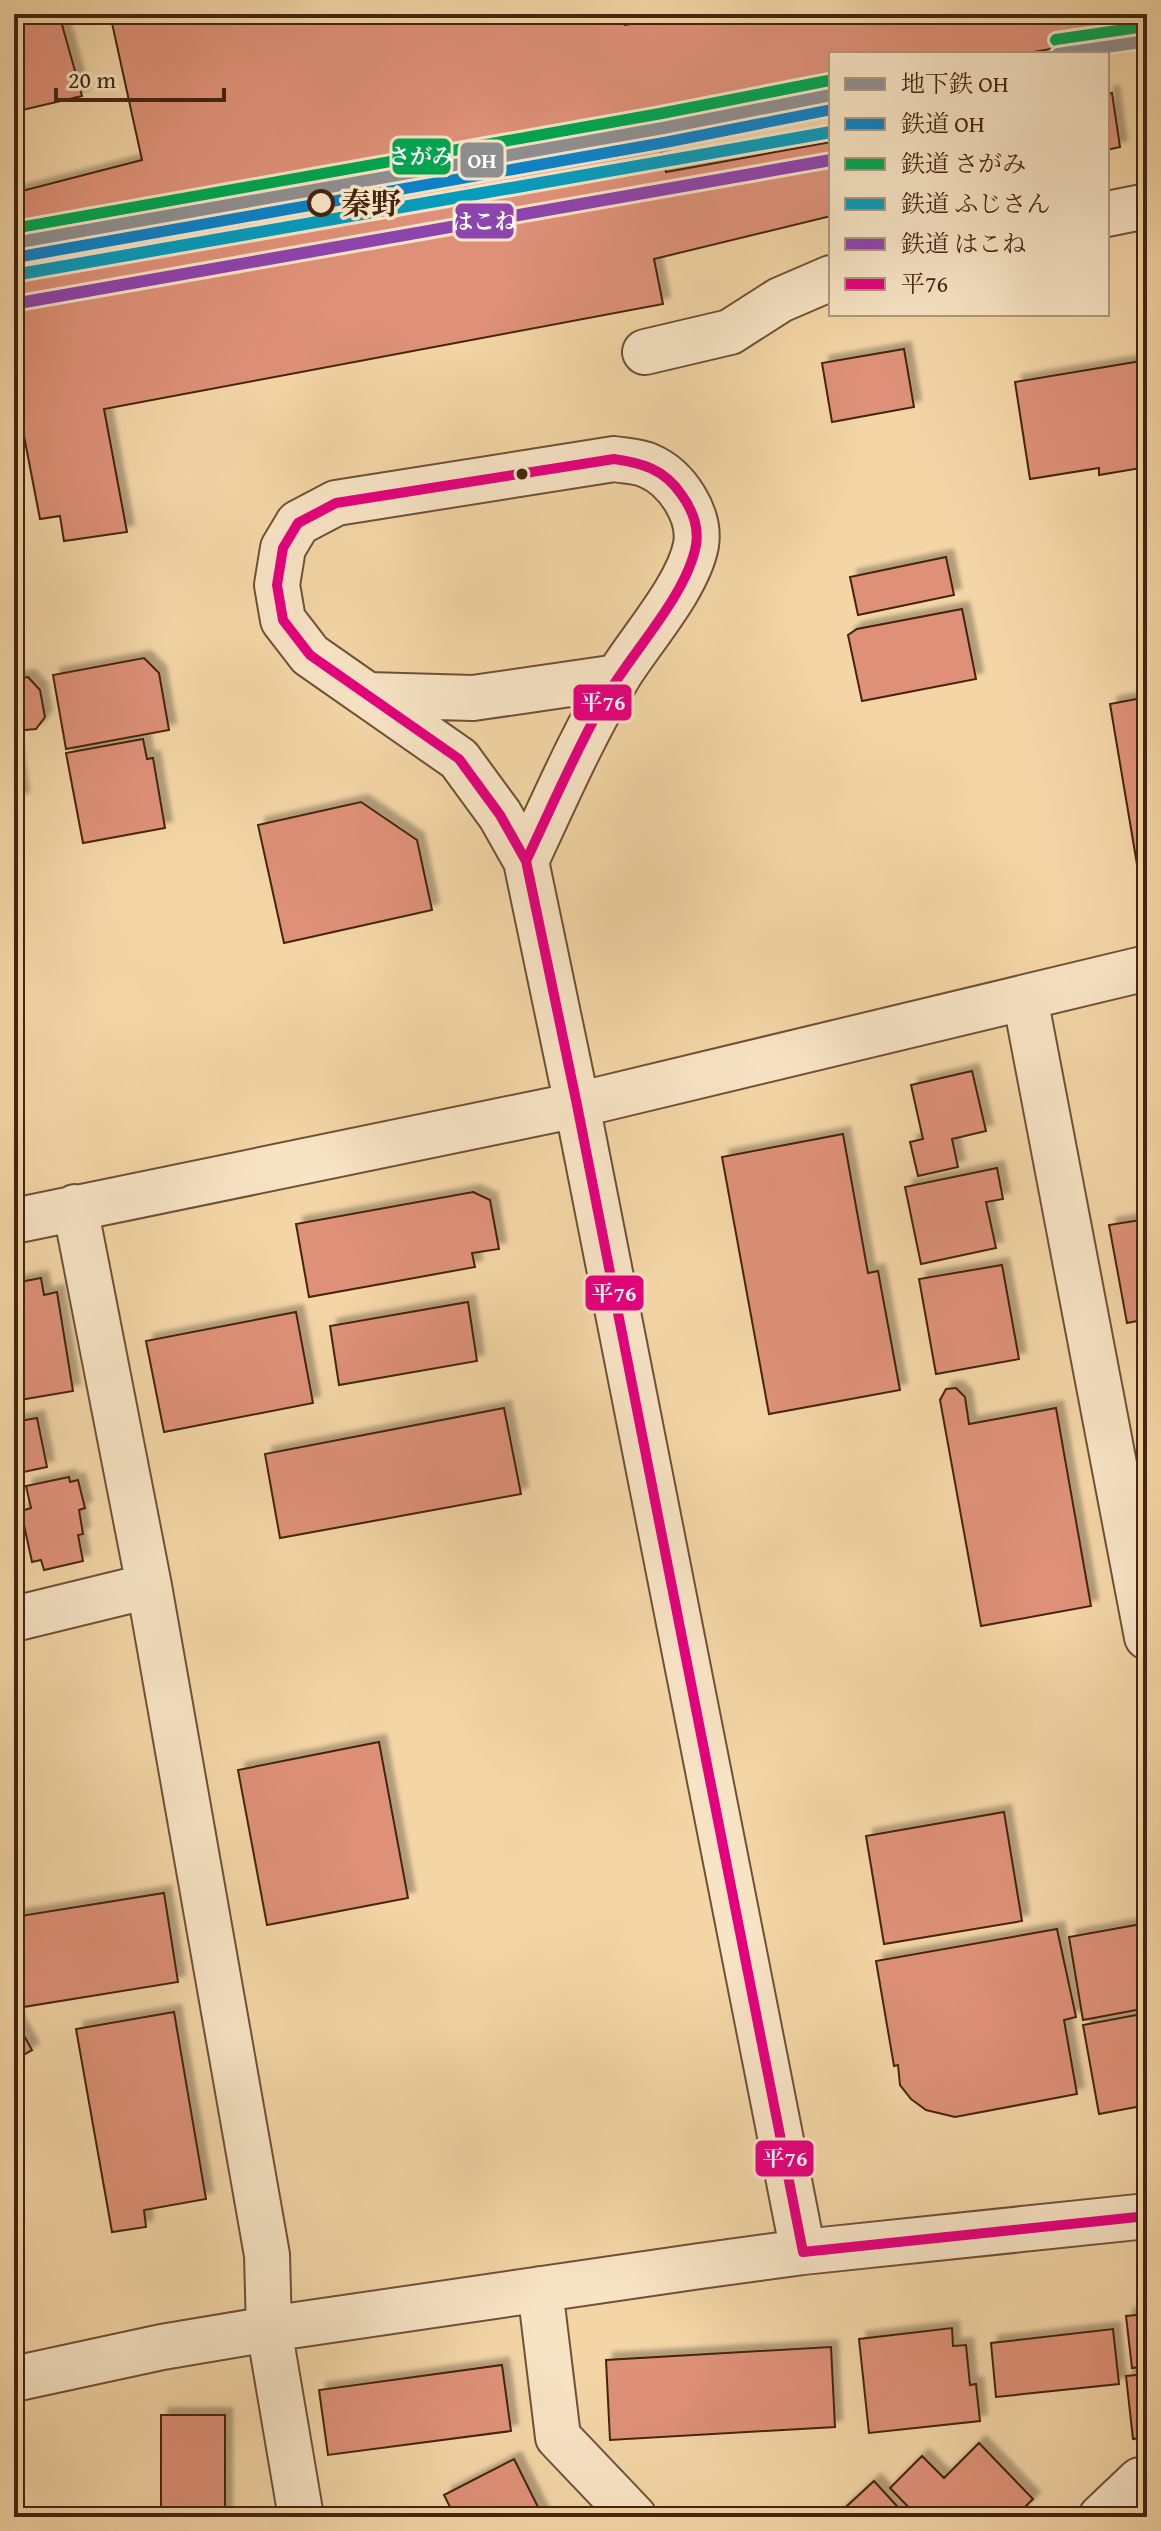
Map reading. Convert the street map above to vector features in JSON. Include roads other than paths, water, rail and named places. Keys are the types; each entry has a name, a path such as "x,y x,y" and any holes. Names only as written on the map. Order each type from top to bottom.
{"street":[{"path":"1109,214 1147,206"},
{"path":"645,352 730,332 780,300 829,279"},
{"path":"526,861 618,677 687,573 697,542 691,506 670,481 649,466 614,459 336,503 298,523 283,548 277,585 283,620 310,655 459,759 500,815 526,861 803,2252"},
{"path":"368,695 473,698 618,677"},
{"path":"14,1221 577,1105 1147,968"},
{"path":"1025,998 1147,1637"},
{"path":"75,1207 149,1586 267,2255 269,2329 301,2517"},
{"path":"14,1619 149,1586"},
{"path":"14,2379 162,2347 540,2289 803,2252 1147,2216"},
{"path":"540,2289 558,2437 634,2517"},
{"path":"1101,2517 1140,2480 1147,2479"}],"metro line":[{"name":"OH","path":"1072,52 1147,41"},
{"name":"OH","path":"14,243 663,128 829,95"}],"rail line":[{"name":"さがみ","path":"1056,40 1145,27"},
{"name":"さがみ","path":"14,229 660,114 828,81"},
{"name":"OH","path":"16,257 665,142 829,109"},
{"name":"ふじさん","path":"14,275 829,132"},
{"name":"はこね","path":"19,303 829,160"}],"place":[{"name":"秦野","path":"321,203"}]}
